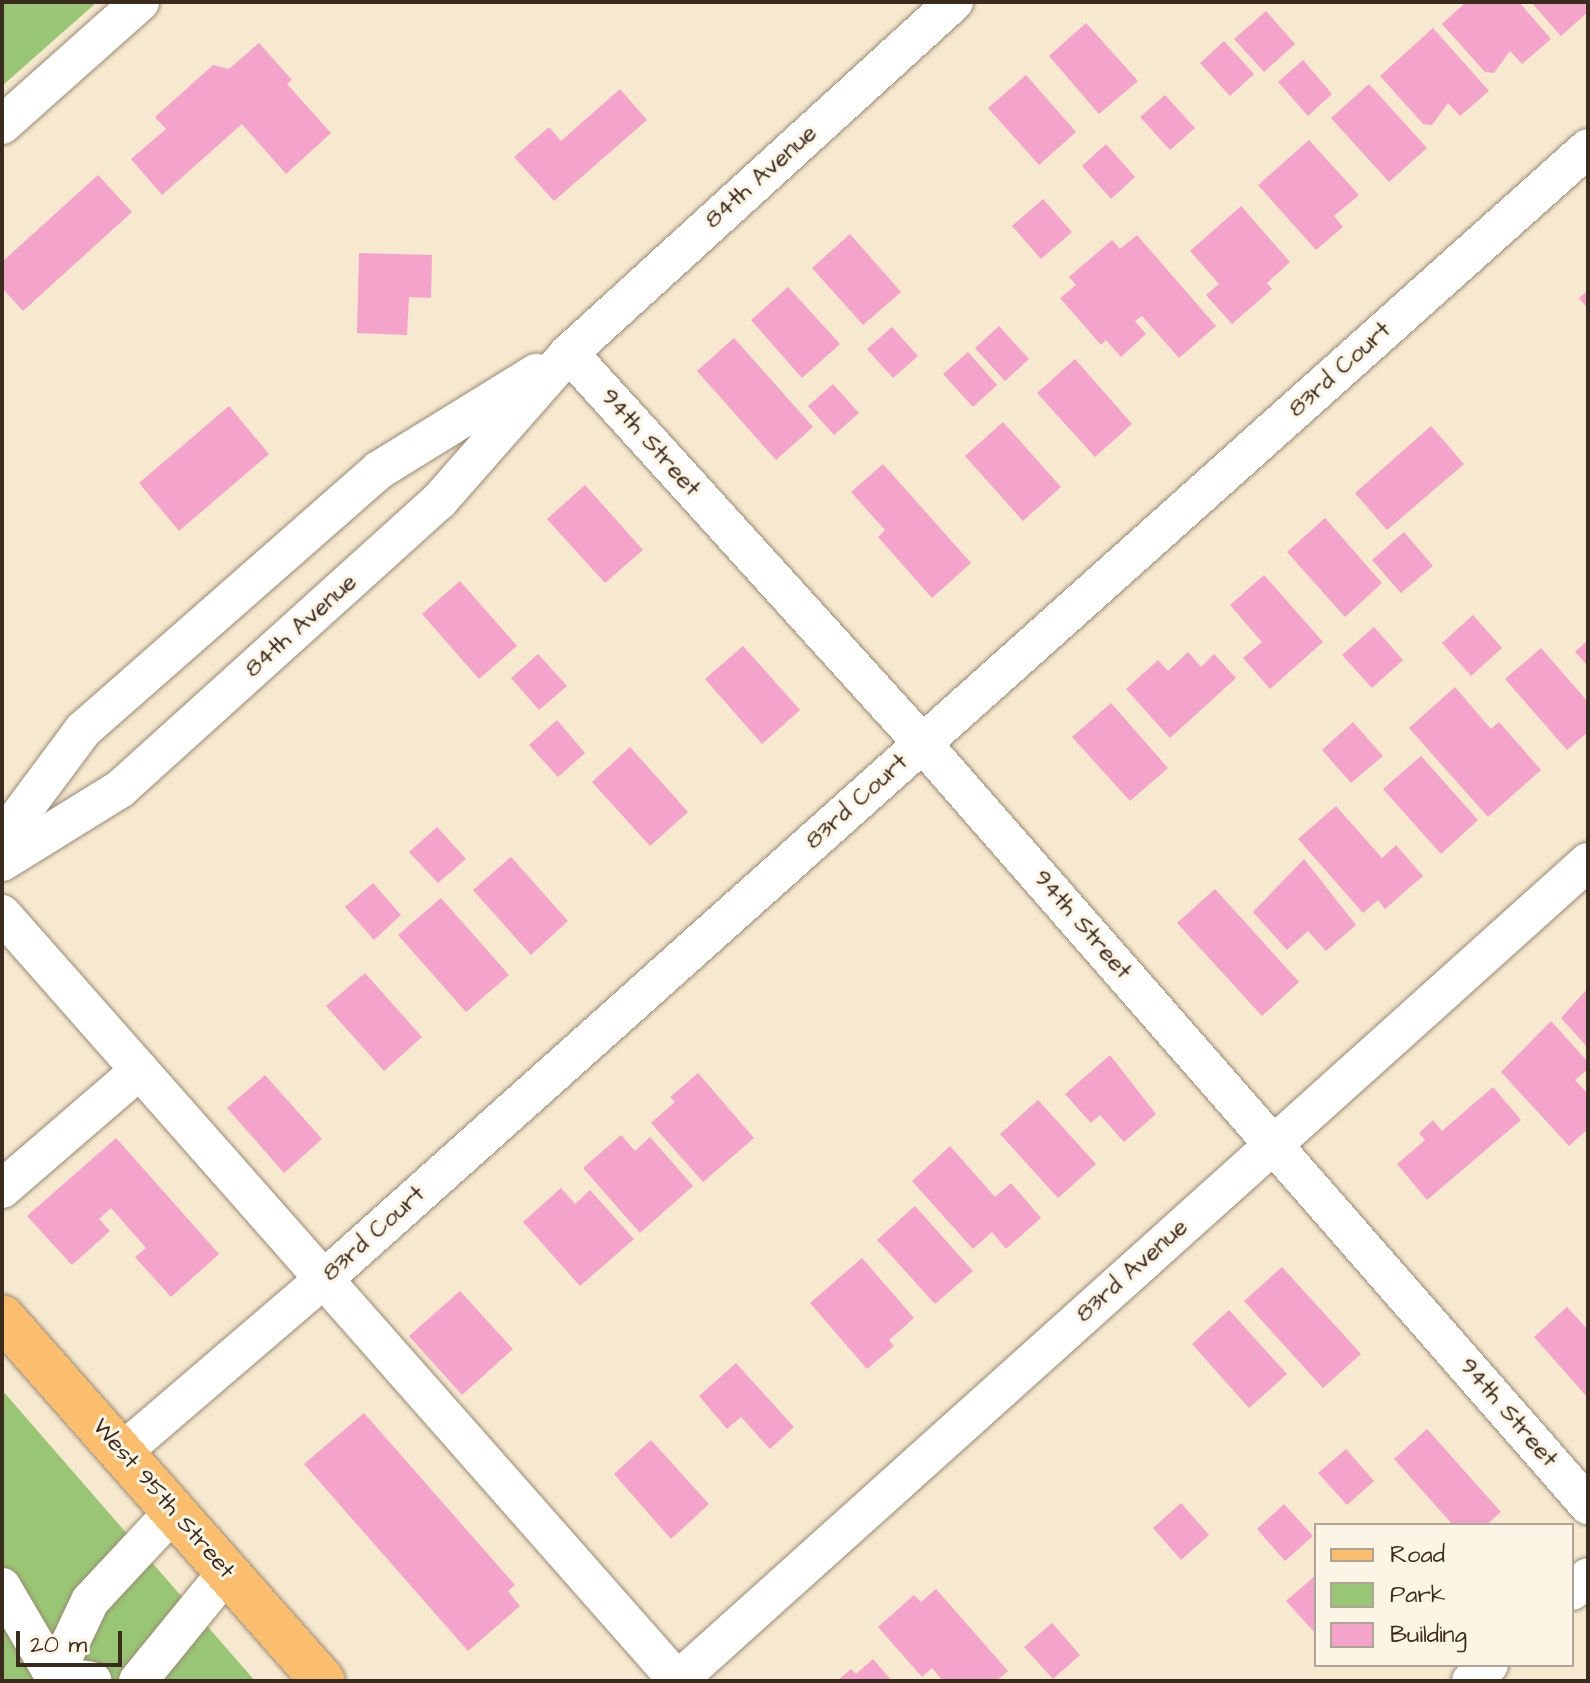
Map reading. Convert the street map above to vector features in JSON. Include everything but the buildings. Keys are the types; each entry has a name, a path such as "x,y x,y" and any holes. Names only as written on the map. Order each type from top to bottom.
{"main road":[{"name":"West 95th Street","path":"2,1317 323,1681"}],"street":[{"path":"2,125 140,2"},
{"name":"84th Avenue","path":"2,862 120,789 439,501 569,353 954,2"},
{"name":"83rd Court","path":"122,1452 324,1279 1588,148"},
{"name":"84th Avenue","path":"2,839 83,730 379,470 569,353"},
{"name":"94th Street","path":"569,353 923,744 1588,1505"},
{"name":"83rd Avenue","path":"678,1681 1588,862"},
{"path":"2,914 678,1681"},
{"path":"2,1189 140,1070"},
{"path":"56,1678 90,1601 174,1511"},
{"path":"138,1681 227,1572"},
{"path":"2,1587 56,1678"},
{"path":"1471,1681 1487,1667"},
{"path":"56,1678 93,1681"}],"green space":[{"path":"2,2 97,2 2,86"},
{"path":"2,1390 255,1681 2,1681"}]}
